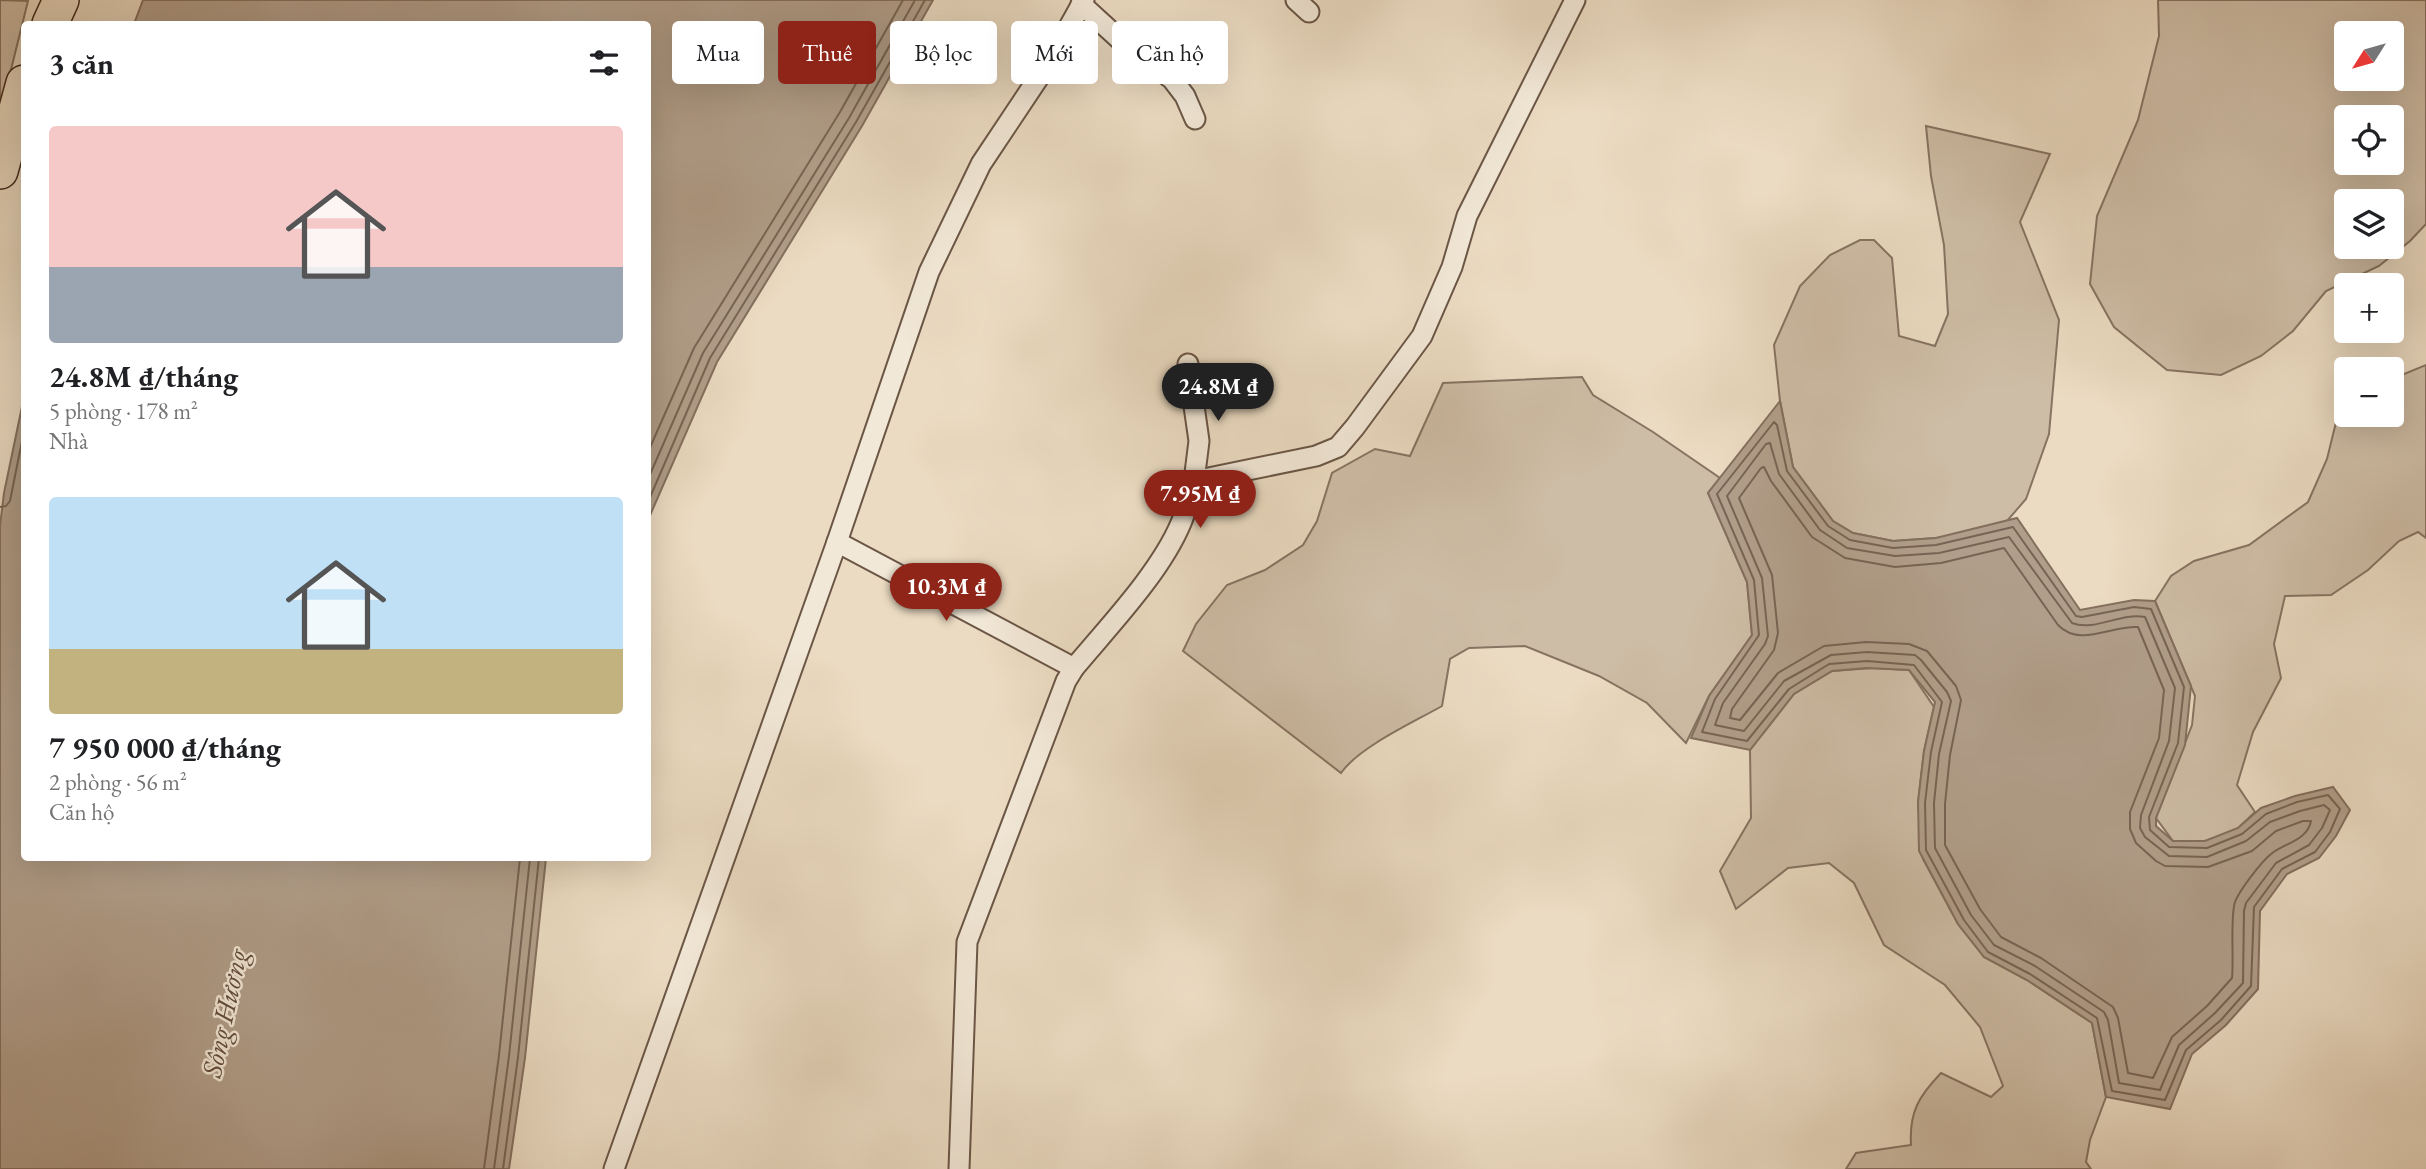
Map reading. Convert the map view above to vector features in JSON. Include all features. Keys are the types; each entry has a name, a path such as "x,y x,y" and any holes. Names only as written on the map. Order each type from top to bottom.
{"highway":[{"path":"51,21 61,0"},
{"path":"0,171 21,94"}],"street":[{"path":"1194,481 1316,456 1338,447 1355,427 1422,336 1452,267 1467,216 1575,0"},
{"path":"614,1169 837,542 929,272 981,164 1051,59 1082,2 1128,47 1172,79 1185,96 1195,119"},
{"path":"959,1169 967,942 1066,681 1149,576 1181,523 1194,481 1199,441 1188,364"},
{"path":"837,542 1074,668"}],"shaded area":[{"path":"0,0 28,1 21,21 0,114"},
{"path":"2158,0 2426,0 2426,224 2404,246 2404,189 2334,189 2334,259 2388,259 2364,273 2334,273 2334,287 2326,291 2293,331 2261,356 2221,375 2167,370 2114,327 2090,284 2097,216 2138,120 2159,36"},
{"path":"1926,126 2050,154 2020,222 2059,320 2049,434 2026,499 2000,529 1893,541 1853,533 1833,521 1793,467 1780,401 1774,345 1800,286 1830,255 1860,240 1874,240 1892,258 1899,336 1935,346 1948,314 1944,245 1931,176"},
{"path":"2426,365 2426,538 2418,532 2399,541 2368,570 2331,595 2285,596 2274,644 2281,678 2253,732 2237,785 2255,812 2235,831 2205,841 2173,841 2156,818 2192,725 2195,696 2155,601 2171,576 2194,561 2249,545 2308,502 2327,459 2335,427 2404,427 2404,374"},
{"path":"1582,377 1593,395 1720,478 1708,493 1747,582 1752,635 1709,696 1686,743 1647,703 1599,676 1525,646 1469,648 1450,659 1442,706 1373,745 1349,763 1341,773 1183,651 1196,624 1227,585 1265,570 1303,545 1317,521 1332,473 1375,449 1410,456 1443,383"},
{"path":"1872,668 1909,670 1934,707 1924,751 1918,802 1923,859 1958,924 1984,957 2027,980 2092,1023 2106,1097 2090,1140 2086,1162 2091,1169 1846,1169 1856,1153 1911,1145 1912,1123 1917,1105 1941,1073 1991,1097 2003,1086 1980,1027 1945,985 1884,945 1854,883 1829,863 1788,868 1736,909 1720,871 1751,818 1750,750 1794,694 1832,671"}],"water":[{"path":"143,0 933,0 921,21 890,21 890,76 717,362 651,513 651,21 135,21"},
{"path":"1780,401 1793,467 1833,521 1853,533 1893,541 1936,538 2017,518 2080,610 2134,600 2155,601 2191,686 2185,745 2156,818 2156,826 2173,841 2205,841 2238,828 2261,808 2333,787 2350,810 2336,836 2319,858 2287,874 2260,911 2258,989 2226,1025 2192,1054 2170,1109 2106,1097 2092,1023 2027,980 1984,957 1958,924 1919,851 1918,802 1924,751 1935,702 1909,670 1867,668 1832,671 1794,694 1750,750 1691,738 1709,696 1752,635 1747,582 1708,493"},
{"name":"Sông Hương","path":"21,411 21,861 546,861 525,1058 509,1169 0,1169 0,526"}]}
